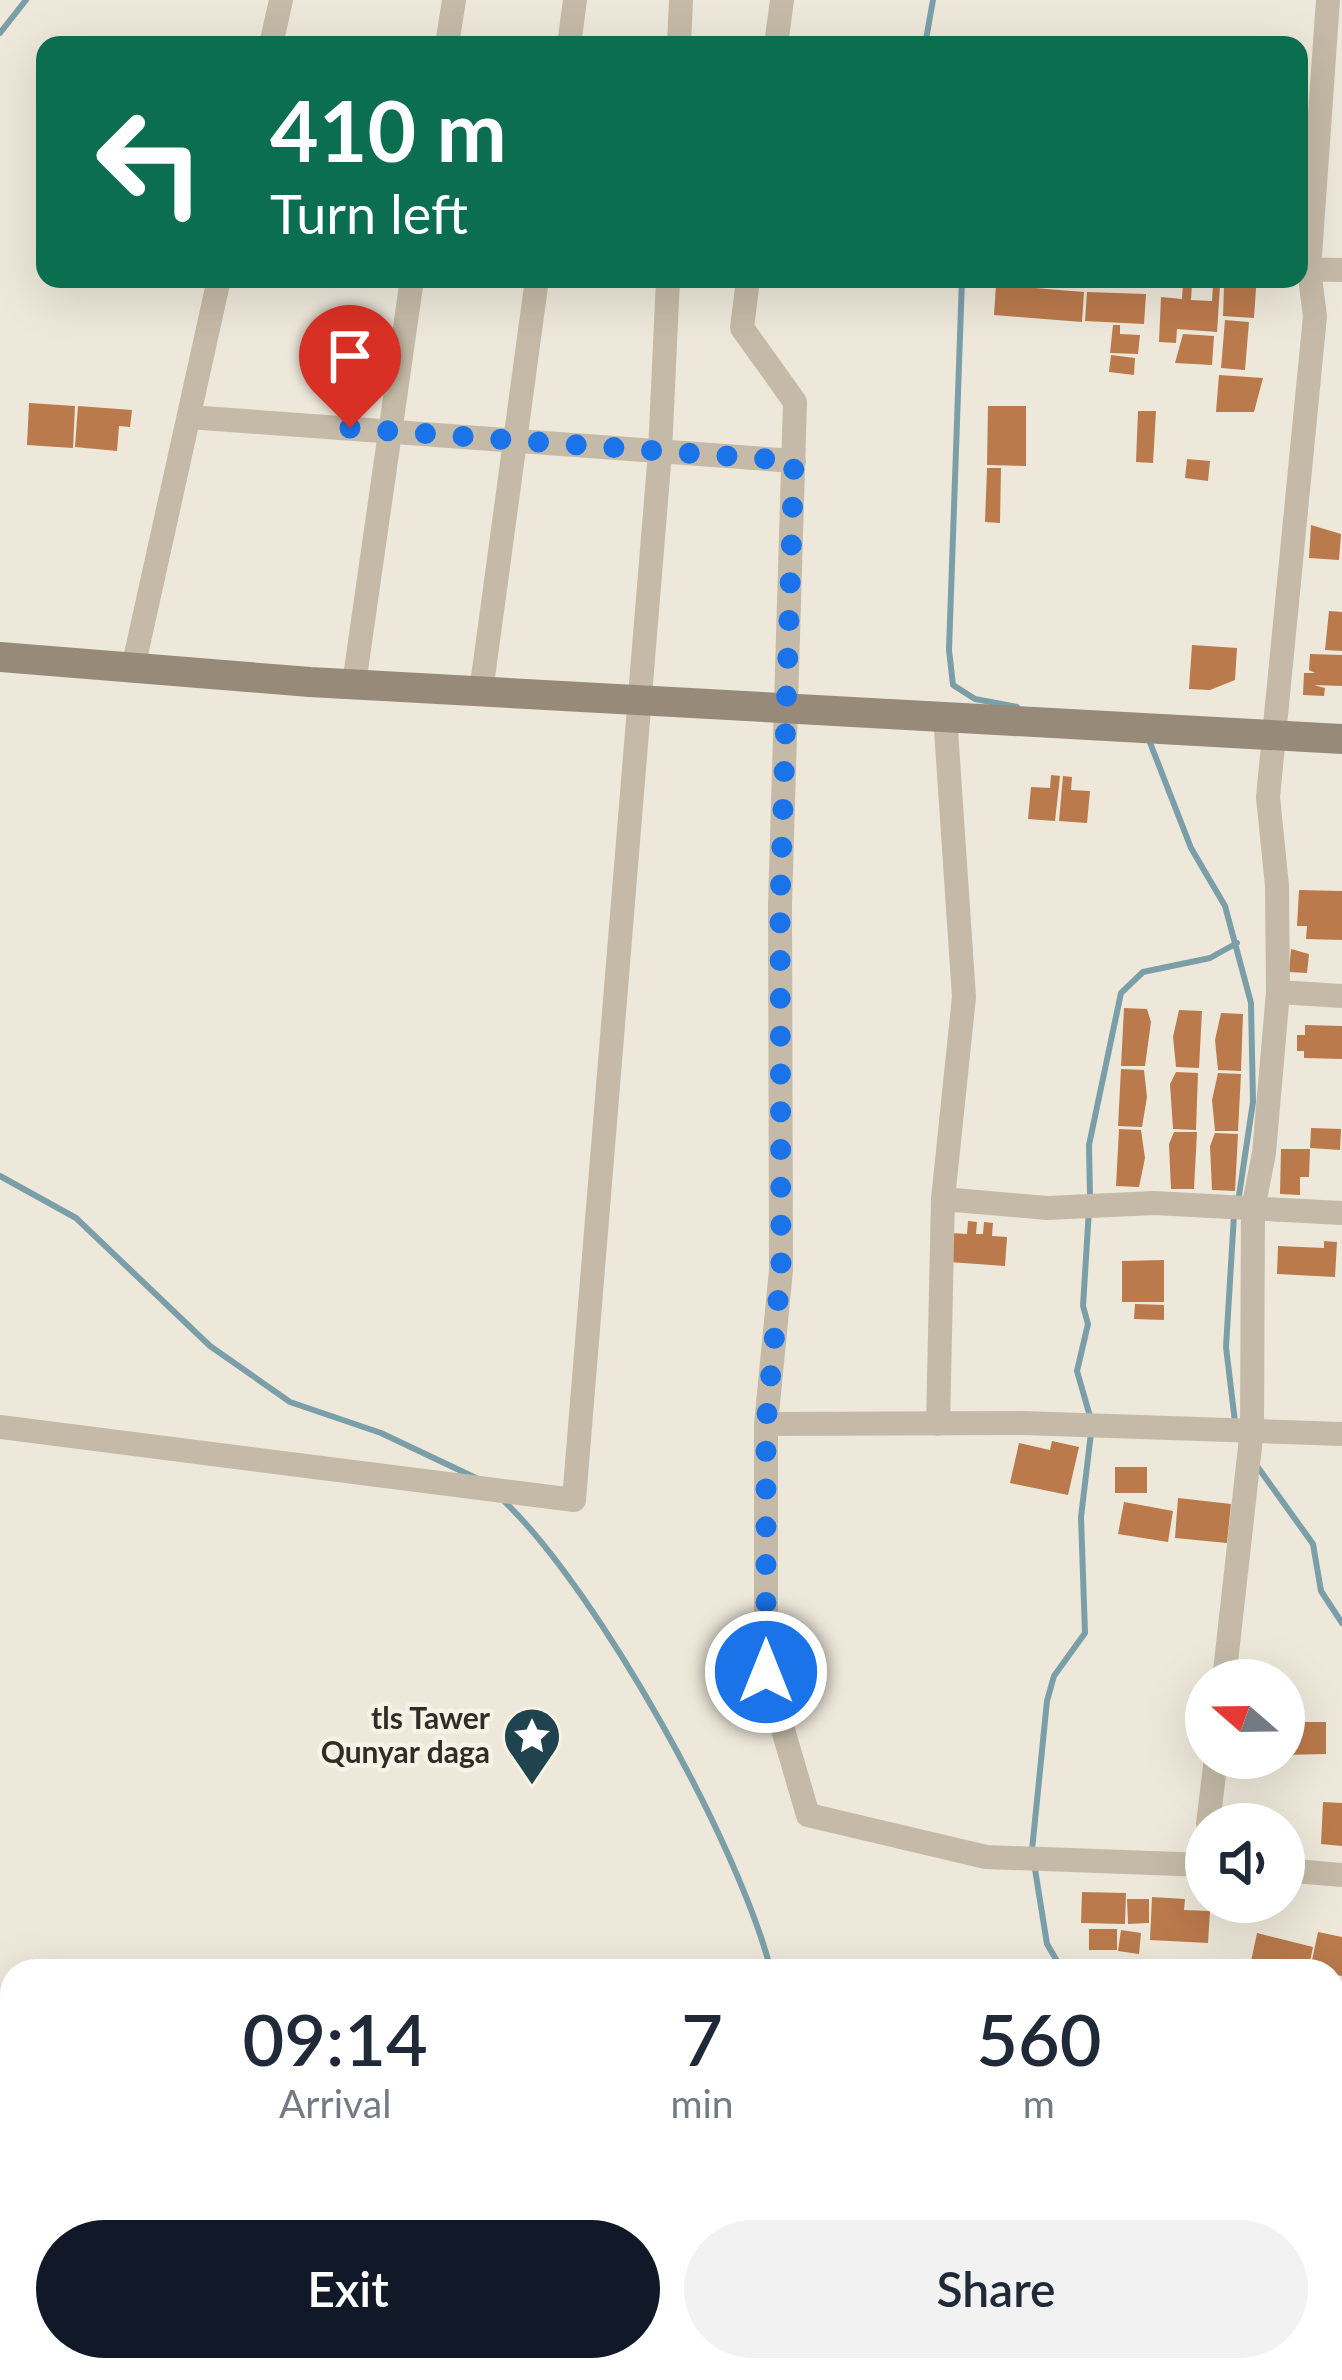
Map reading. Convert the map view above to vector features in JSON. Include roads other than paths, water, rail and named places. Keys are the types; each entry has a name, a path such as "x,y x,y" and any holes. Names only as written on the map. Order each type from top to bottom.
{"street":[{"path":"273,36 281,0"},
{"path":"448,36 454,0"},
{"path":"570,36 575,0"},
{"path":"679,36 681,0"},
{"path":"777,36 782,0"},
{"path":"1308,224 1328,0"},
{"path":"1308,269 1342,270"},
{"path":"1226,1659 1252,1429 1252,1209 1264,1153 1278,992 1277,886 1268,797 1315,316 1308,286"},
{"path":"133,668 217,288"},
{"path":"354,684 411,288"},
{"path":"481,692 536,288"},
{"path":"0,1427 574,1500 660,452 668,288"},
{"path":"747,288 742,328 795,402 780,904 781,1270 766,1424 766,1672 808,1815 986,1858 1185,1859"},
{"path":"189,416 794,461"},
{"path":"0,657 481,692 1342,739"},
{"path":"938,1424 943,1199 964,997 945,715"},
{"path":"1278,992 1342,996"},
{"path":"943,1199 1047,1208 1154,1203 1342,1213"},
{"path":"766,1424 1342,1434"},
{"path":"1305,1871 1342,1874"}],"waterway":[{"path":"0,33 26,0"},
{"path":"927,36 933,0"},
{"path":"962,288 949,650 953,685 975,699 1017,707"},
{"path":"1149,740 1191,848 1225,906 1251,1003 1253,1102 1238,1202"},
{"path":"1090,1197 1089,1145 1121,993 1143,972 1210,958 1237,943"},
{"path":"0,1176 76,1218 210,1346 290,1402 381,1433 476,1478"},
{"path":"1089,1210 1083,1306 1088,1324 1077,1371 1091,1420"},
{"path":"1234,1215 1226,1347 1235,1422"},
{"path":"1032,1850 1047,1701 1054,1676 1085,1633 1081,1517 1091,1433"},
{"path":"1257,1466 1313,1544 1321,1591 1342,1623"},
{"path":"505,1502 582,1596 661,1723 729,1857 767,1959"},
{"path":"1034,1863 1047,1944 1056,1959"}],"place":[{"name":"tls Tawer Qunyar daga","path":"532,1787"}]}
